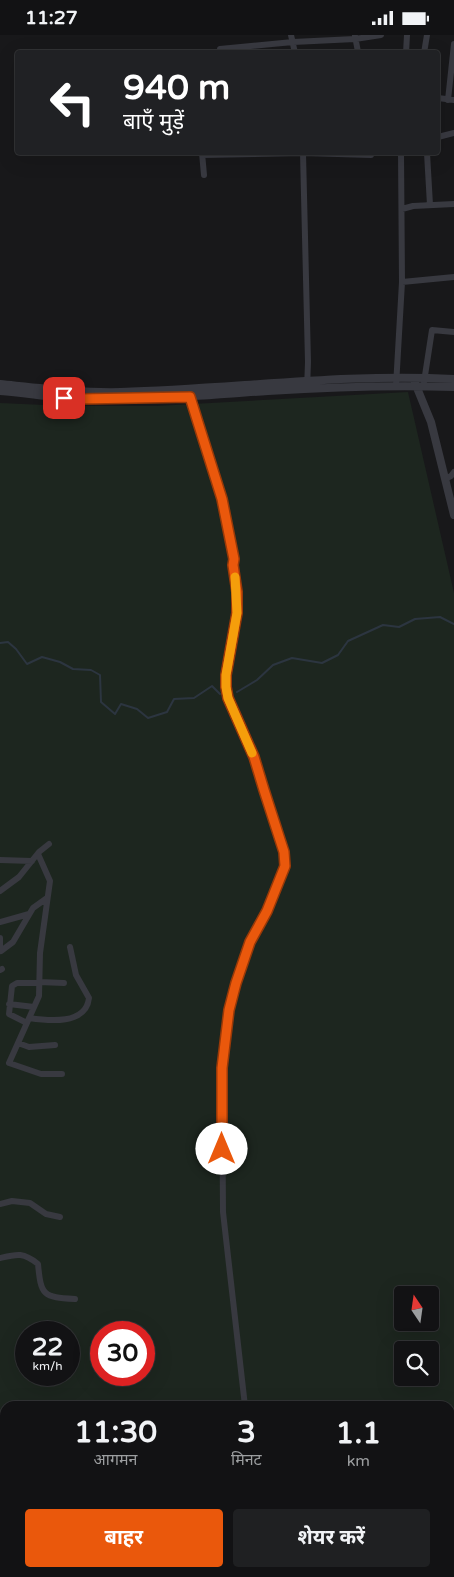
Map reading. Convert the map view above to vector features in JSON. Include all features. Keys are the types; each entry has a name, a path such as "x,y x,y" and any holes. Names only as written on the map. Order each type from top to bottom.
{"street":[{"path":"220,50 292,39 381,35"},
{"path":"406,50 408,35"},
{"path":"424,50 427,35"},
{"path":"355,37 358,50"},
{"path":"451,100 454,44"},
{"path":"440,136 454,133"},
{"path":"202,155 204,175"},
{"path":"303,155 307,385"},
{"path":"396,386 402,282 402,155"},
{"path":"427,155 430,205"},
{"path":"402,209 413,206 454,204"},
{"path":"402,282 454,277"},
{"path":"0,384 43,389 120,392 307,385 396,386 418,383 425,377 432,330 454,331"},
{"path":"0,391 79,399 190,397 397,377 418,383 454,387"},
{"path":"425,377 454,379"},
{"path":"418,383 431,422 454,515"},
{"path":"190,397 222,499 234,559 237,613 226,675 228,698 254,757 273,823 284,852 285,866 267,911 250,942 236,983 229,1010 222,1068 224,1212 244,1401"},
{"path":"445,479 454,472"},
{"path":"0,891 18,877 49,844"},
{"path":"38,854 50,881 40,953 39,996 9,1063 41,1074 62,1074"},
{"path":"0,860 32,861"},
{"path":"0,951 13,942 34,906 47,898"},
{"path":"0,921 29,914"},
{"path":"0,938 0,951"},
{"path":"64,983 13,984 9,1006 10,1015 28,1021 63,1019 80,1014 87,1008 89,998 76,975 70,947"},
{"path":"0,1011 9,1006 34,1007"},
{"path":"18,1043 29,1047 55,1045"},
{"path":"0,1204 12,1201 30,1203 46,1214 60,1217"},
{"path":"0,1259 16,1254 28,1256 38,1264 41,1288 44,1292 56,1298 75,1299"}],"shaded area":[{"path":"408,392 454,593 454,1401 0,1401 0,403 67,406 157,406"}],"waterway":[{"path":"237,692 257,680 273,665 292,658 322,663 338,655 348,641 383,625 399,627 415,619 440,617 454,624"},
{"path":"0,643 8,642 27,664 42,657 60,662 73,669 91,670 100,675 101,702 115,714 121,704 137,709 148,718 167,712 174,699 194,698 212,686 220,694"}],"slow traffic":[{"path":"235,577 237,613 226,675 226,687 228,698 252,753"}],"route":[{"path":"64,398 190,397 222,499 234,559 233,565 237,592 237,613 226,675 226,687 228,698 254,757 273,823 284,852 285,866 267,911 250,942 229,1010 222,1068 222,1149"}]}
